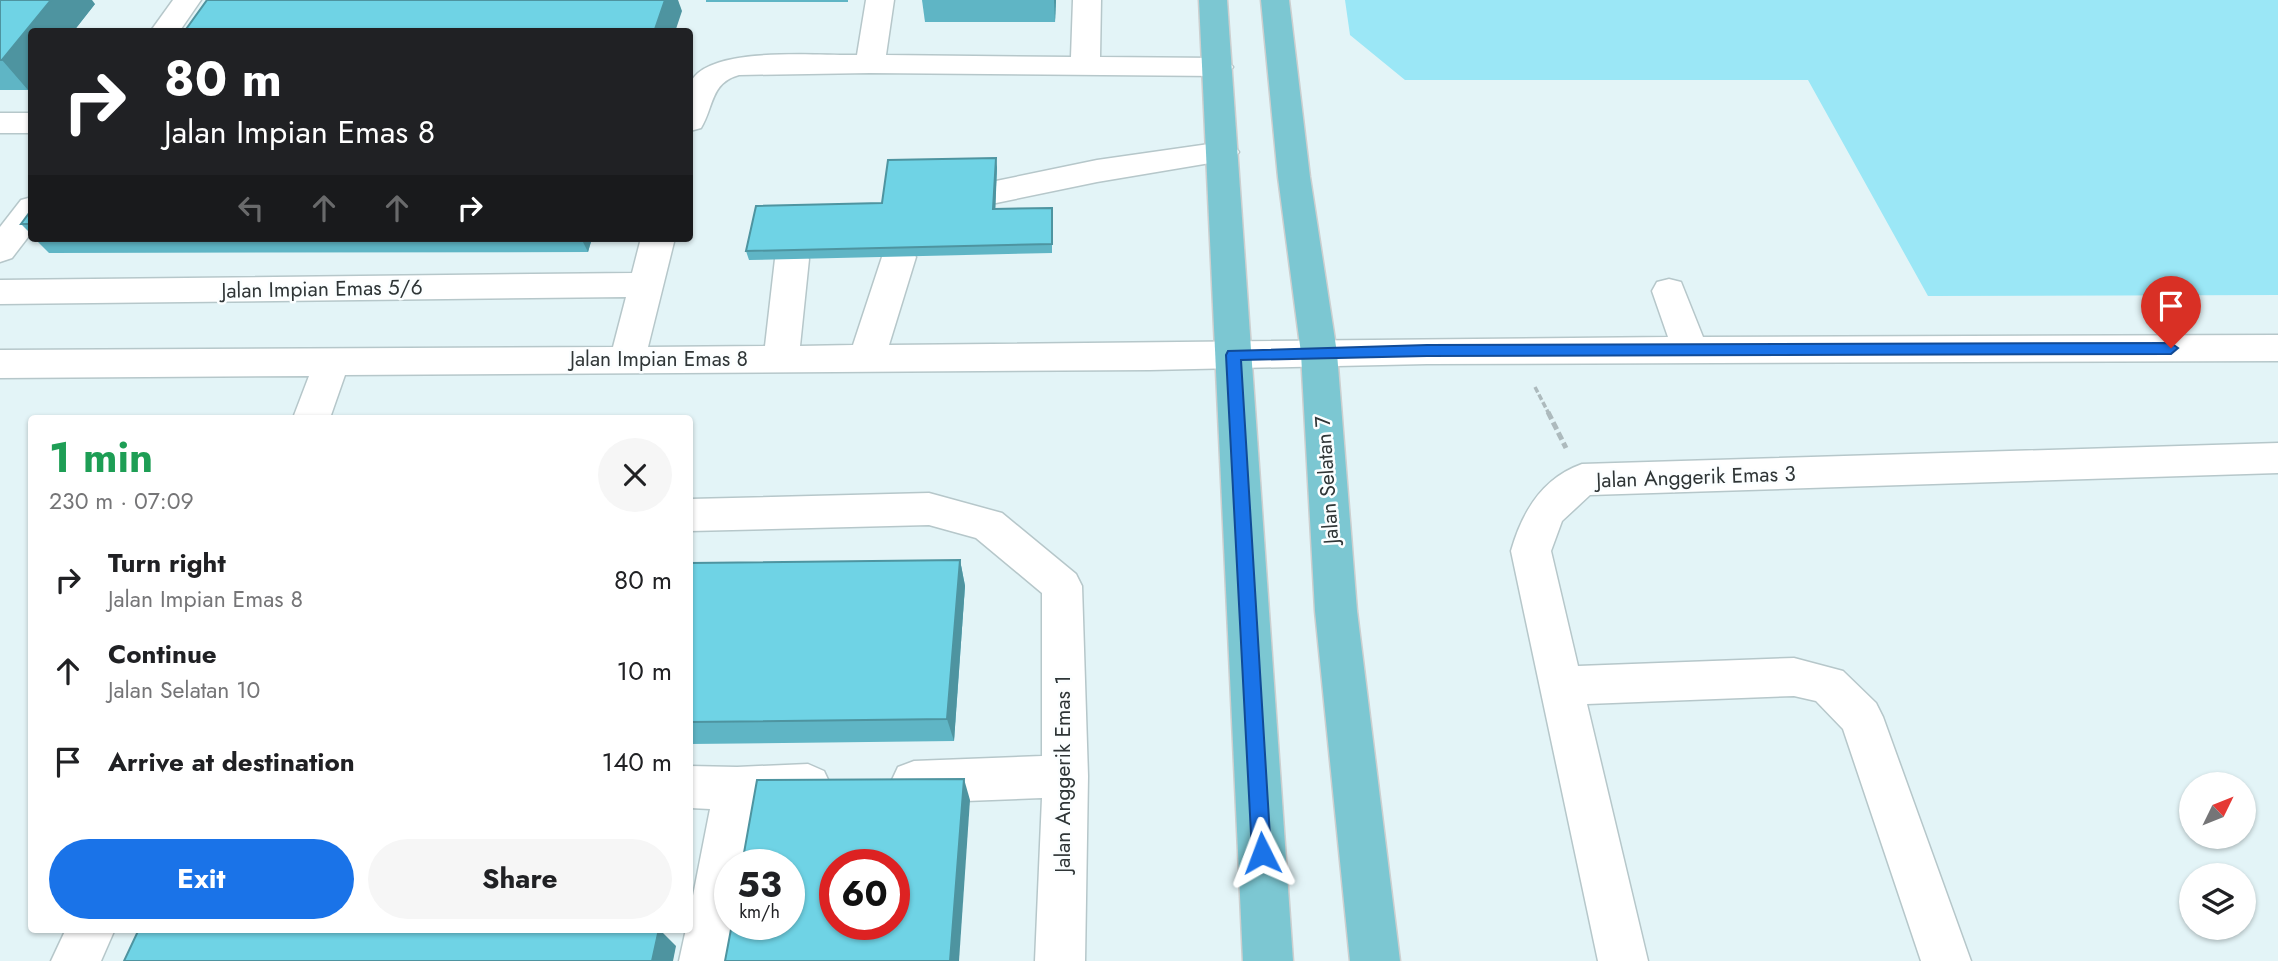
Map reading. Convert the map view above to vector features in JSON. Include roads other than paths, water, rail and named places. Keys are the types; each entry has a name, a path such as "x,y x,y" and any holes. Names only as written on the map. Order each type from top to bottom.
{"main road":[{"path":"1213,0 1268,961"},
{"name":"Jalan Selatan 7","path":"1275,0 1294,177 1319,353 1336,611 1376,961"}],"street":[{"path":"167,28 187,0"},
{"path":"870,64 880,0"},
{"path":"1085,65 1087,0"},
{"path":"693,108 710,75 724,68 870,64 1217,67"},
{"path":"0,123 28,122"},
{"path":"996,192 1097,171 1223,152"},
{"path":"0,250 28,213"},
{"path":"627,360 657,242"},
{"path":"867,358 898,257"},
{"path":"781,359 792,259"},
{"name":"Jalan Impian Emas 5/6","path":"0,292 645,285"},
{"path":"1668,291 1690,350"},
{"name":"Jalan Impian Emas 8","path":"0,364 1517,351 2278,348"},
{"path":"313,415 332,362"},
{"name":"Jalan Anggerik Emas 3","path":"1623,961 1531,551 1538,523 1559,496 1582,480 2278,458"},
{"name":"Jalan Anggerik Emas 1","path":"693,514 929,509 988,525 1062,586 1065,776 1060,961"},
{"path":"1561,686 1794,677 1828,685 1861,717 1946,961"},
{"path":"693,787 737,789 1065,776"},
{"path":"704,961 737,789"},
{"path":"76,961 89,933"}]}
